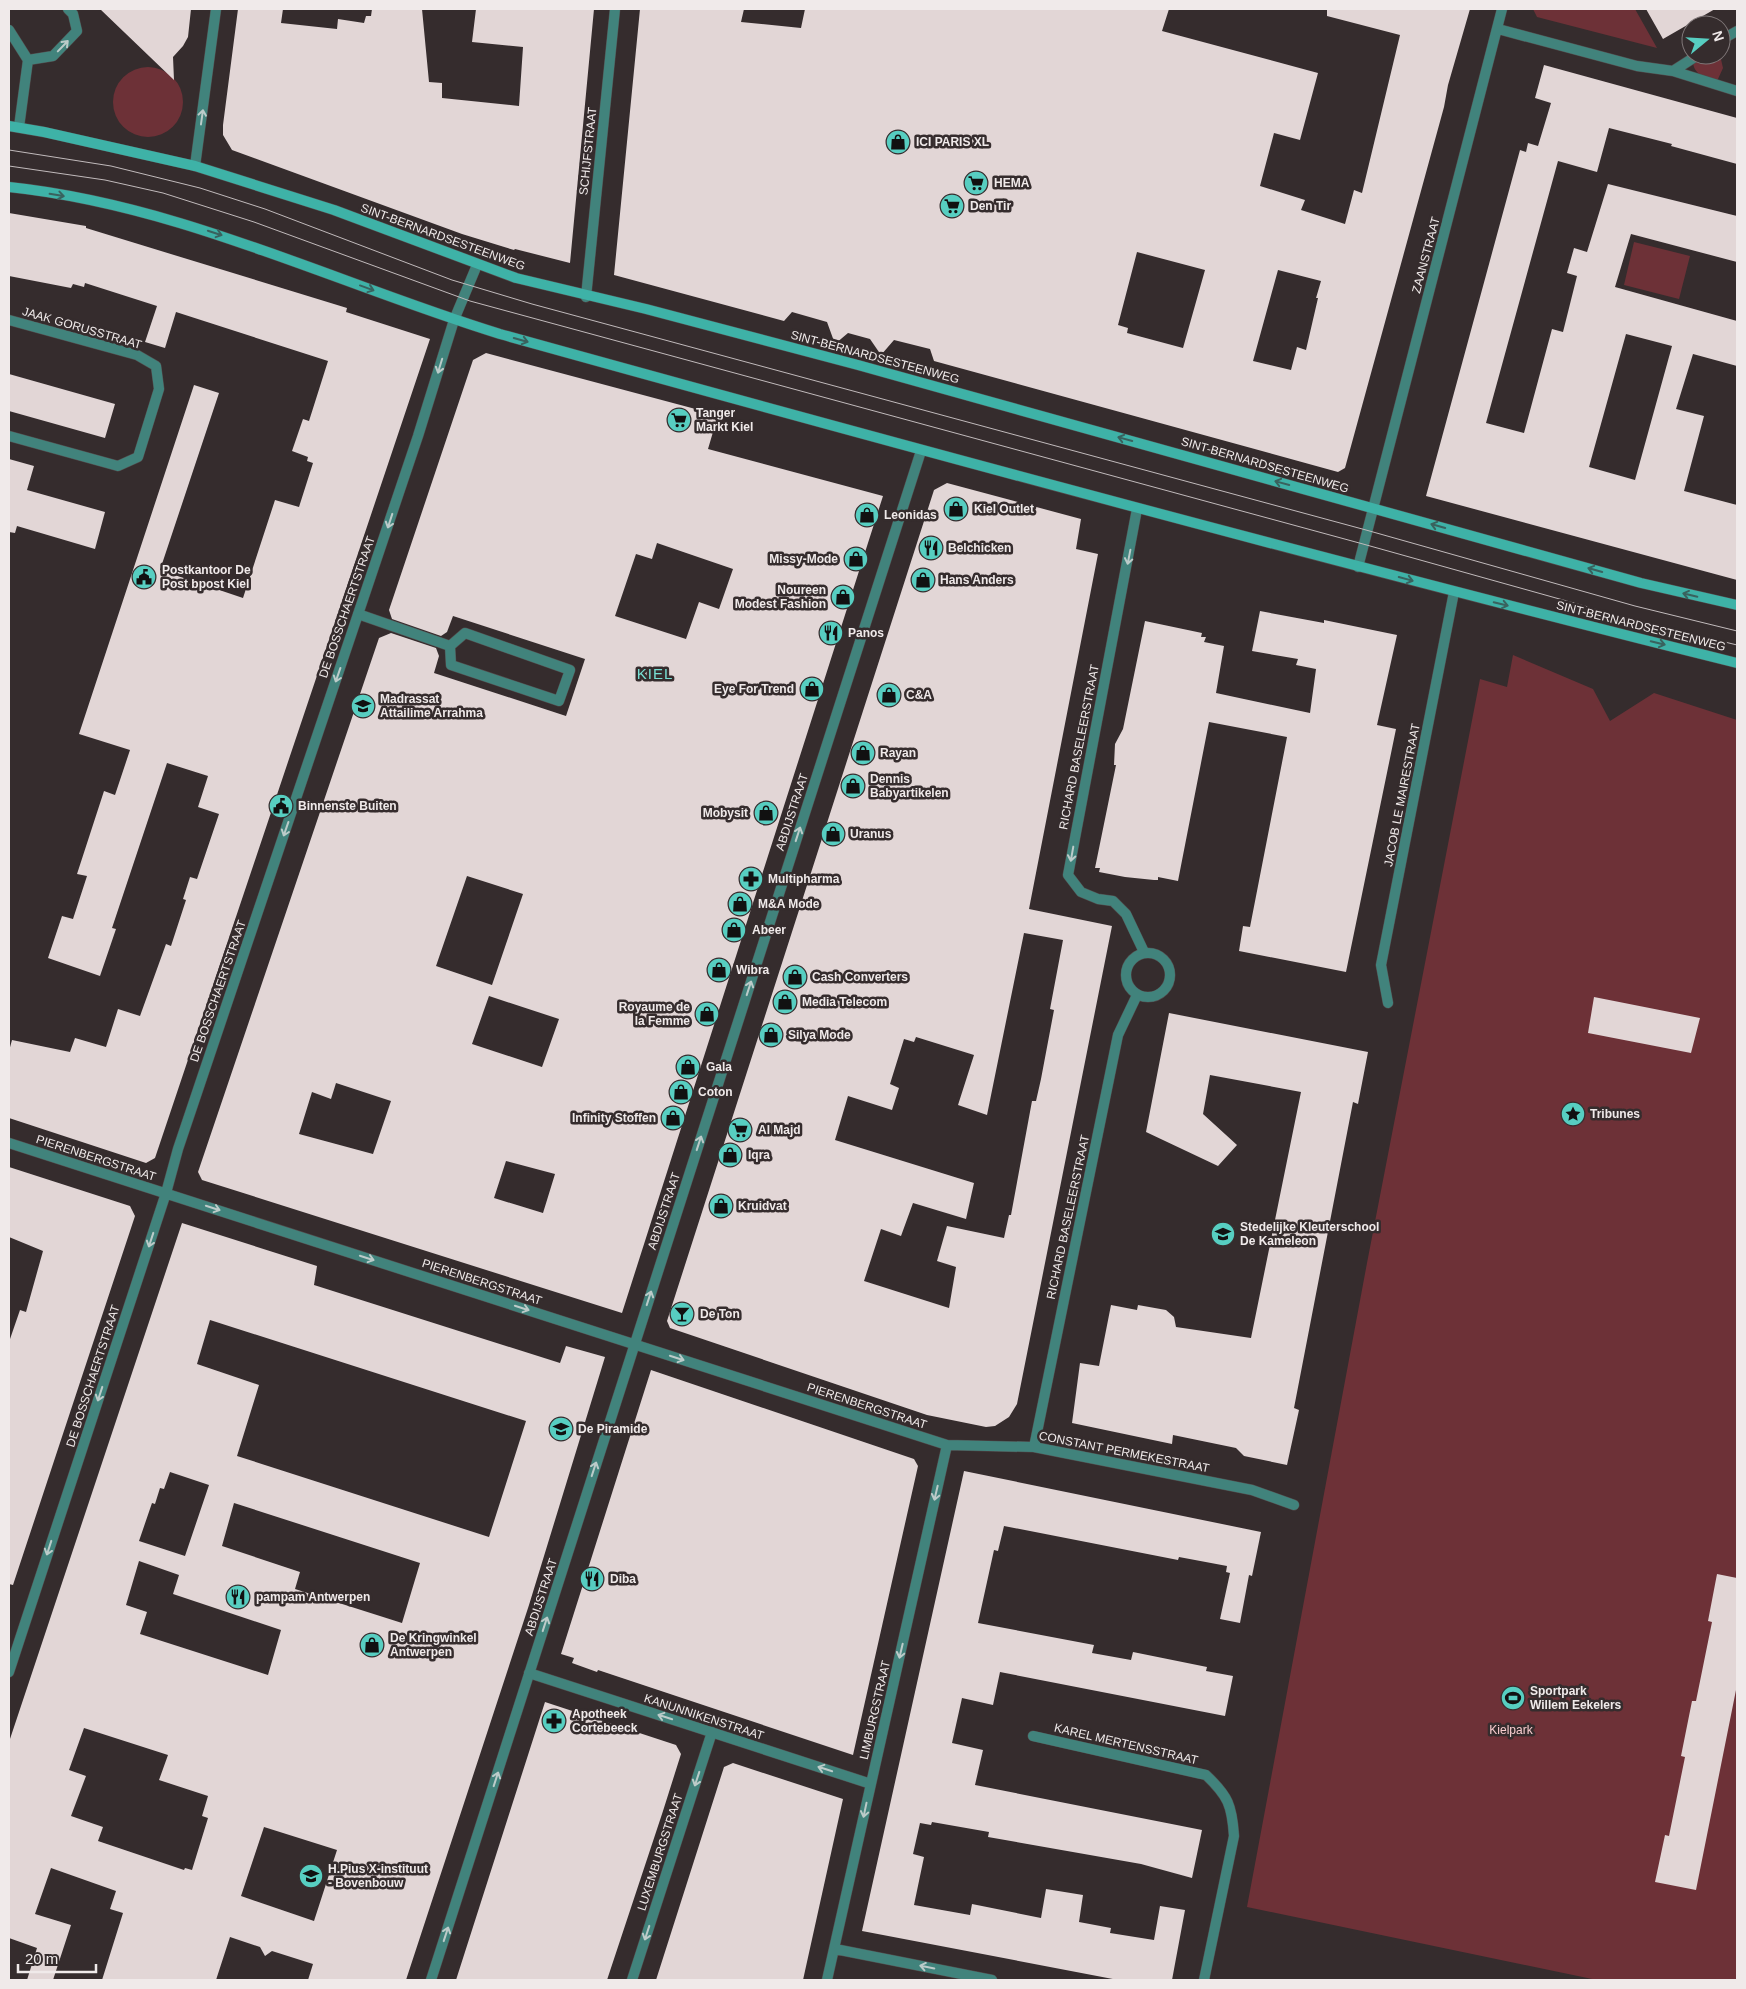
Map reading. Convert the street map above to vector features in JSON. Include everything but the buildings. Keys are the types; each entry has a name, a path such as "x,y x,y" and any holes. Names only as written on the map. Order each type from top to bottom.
{"street":[{"path":"28,60 54,56 77,31 73,14 68,9"},
{"path":"195,166 216,9"},
{"name":"SCHIJFSTRAAT","path":"586,297 615,9"},
{"name":"ZAANSTRAAT","path":"1358,567 1502,9"},
{"path":"1498,29 1637,66 1674,71 1737,91"},
{"path":"9,30 28,60 14,127"},
{"path":"1674,71 1683,65"},
{"name":"SINT-BERNARDSESTEENWEG","path":"14,127 195,166 334,210 477,265 586,297 646,309 849,363 1642,584 1737,605"},
{"name":"SINT-BERNARDSESTEENWEG","path":"9,187 110,205 190,225 241,241 454,320 921,451 1454,592 1737,663"},
{"name":"DE BOSSCHAERTSTRAAT","path":"9,1672 166,1193 178,1149 358,614 454,320 477,265"},
{"name":"JAAK GORUSSTRAAT","path":"9,320 137,355 156,366 159,389 138,458 118,466 9,436"},
{"name":"ABDIJSTRAAT","path":"432,1980 921,451"},
{"name":"RICHARD BASELEERSTRAAT","path":"1137,509 1090,747 1068,876 1080,892 1098,899 1113,901 1126,914 1144,952"},
{"name":"JACOB LE MAIRESTRAAT","path":"1388,1003 1381,965 1454,592"},
{"path":"358,614 450,646"},
{"path":"465,633 570,670 559,701 451,665 450,646 465,633"},
{"path":"1144,952 1162,957 1168,965 1170,978 1165,989 1159,994 1152,996 1137,995 1128,981 1128,967 1137,955 1144,952"},
{"name":"RICHARD BASELEERSTRAAT","path":"1034,1447 1118,1035 1137,995"},
{"name":"PIERENBERGSTRAAT","path":"9,1143 947,1445"},
{"name":"CONSTANT PERMEKESTRAAT","path":"947,1445 1034,1447 1252,1490 1294,1505"},
{"name":"LIMBURGSTRAAT","path":"828,1980 947,1445"},
{"name":"KANUNNIKENSTRAAT","path":"530,1673 871,1784"},
{"name":"LUXEMBURGSTRAAT","path":"632,1980 712,1732"},
{"name":"KAREL MERTENSSTRAAT","path":"1033,1736 1206,1775 1221,1789 1232,1811 1234,1836 1204,1980"},
{"path":"834,1949 992,1980"}],"green space":[{"path":"1533,9 1635,9 1657,48 1537,17"},
{"path":"1722,65 1723,68 1718,79 1701,75 1694,66"},
{"path":"141,67 155,67 168,73 177,82 183,95 181,115 173,127 155,137 141,137 128,131 119,122 113,109 113,95 119,82 128,73"},
{"path":"1634,242 1690,256 1679,299 1624,285"},
{"name":"Kielpark","path":"1513,655 1593,689 1610,721 1654,693 1737,720 1737,1980 1597,1980 1247,1907 1367,1263 1480,679 1507,687"}],"tram line":[{"path":"9,150 111,166 200,188 265,209 452,280 532,304 1366,530 1635,606 1737,631"},
{"path":"9,166 105,180 163,193 254,222 470,301 1363,544 1631,619 1737,645"}],"place":[{"name":"ICI PARIS XL","path":"898,142"},
{"name":"HEMA","path":"976,183"},
{"name":"Den Tir","path":"952,206"},
{"name":"Tanger Markt Kiel","path":"679,420"},
{"name":"Kiel Outlet","path":"956,509"},
{"name":"Leonidas","path":"867,515"},
{"name":"Belchicken","path":"931,548"},
{"name":"Missy-Mode","path":"856,559"},
{"name":"Postkantoor De Post bpost Kiel","path":"144,577"},
{"name":"Hans Anders","path":"923,580"},
{"name":"Noureen Modest Fashion","path":"843,597"},
{"name":"Panos","path":"831,633"},
{"name":"Eye For Trend","path":"812,689"},
{"name":"C&A","path":"889,695"},
{"name":"Madrassat Attailime Arrahma","path":"363,706"},
{"name":"Rayan","path":"863,753"},
{"name":"Dennis Babyartikelen","path":"853,786"},
{"name":"Binnenste Buiten","path":"281,806"},
{"name":"Mobysit","path":"766,813"},
{"name":"Uranus","path":"833,834"},
{"name":"Multipharma","path":"751,879"},
{"name":"M&A Mode","path":"740,904"},
{"name":"Abeer","path":"734,930"},
{"name":"Wibra","path":"719,970"},
{"name":"Cash Converters","path":"795,977"},
{"name":"Media Telecom","path":"785,1002"},
{"name":"Royaume de la Femme","path":"707,1014"},
{"name":"Silya Mode","path":"771,1035"},
{"name":"Gala","path":"688,1067"},
{"name":"Coton","path":"681,1092"},
{"name":"Tribunes","path":"1573,1114"},
{"name":"Infinity Stoffen","path":"673,1118"},
{"name":"Al Majd","path":"740,1130"},
{"name":"Iqra","path":"730,1155"},
{"name":"Kruidvat","path":"721,1206"},
{"name":"Stedelijke Kleuterschool De Kameleon","path":"1223,1234"},
{"name":"De Ton","path":"682,1314"},
{"name":"De Piramide","path":"561,1429"},
{"name":"Diba","path":"592,1579"},
{"name":"pampam Antwerpen","path":"238,1597"},
{"name":"De Kringwinkel Antwerpen","path":"372,1645"},
{"name":"Sportpark Willem Eekelers","path":"1513,1698"},
{"name":"Apotheek Cortebeeck","path":"554,1721"},
{"name":"H.Pius X-instituut - Bovenbouw","path":"311,1876"}],"district":[{"name":"KIEL","path":"655,673"}]}
